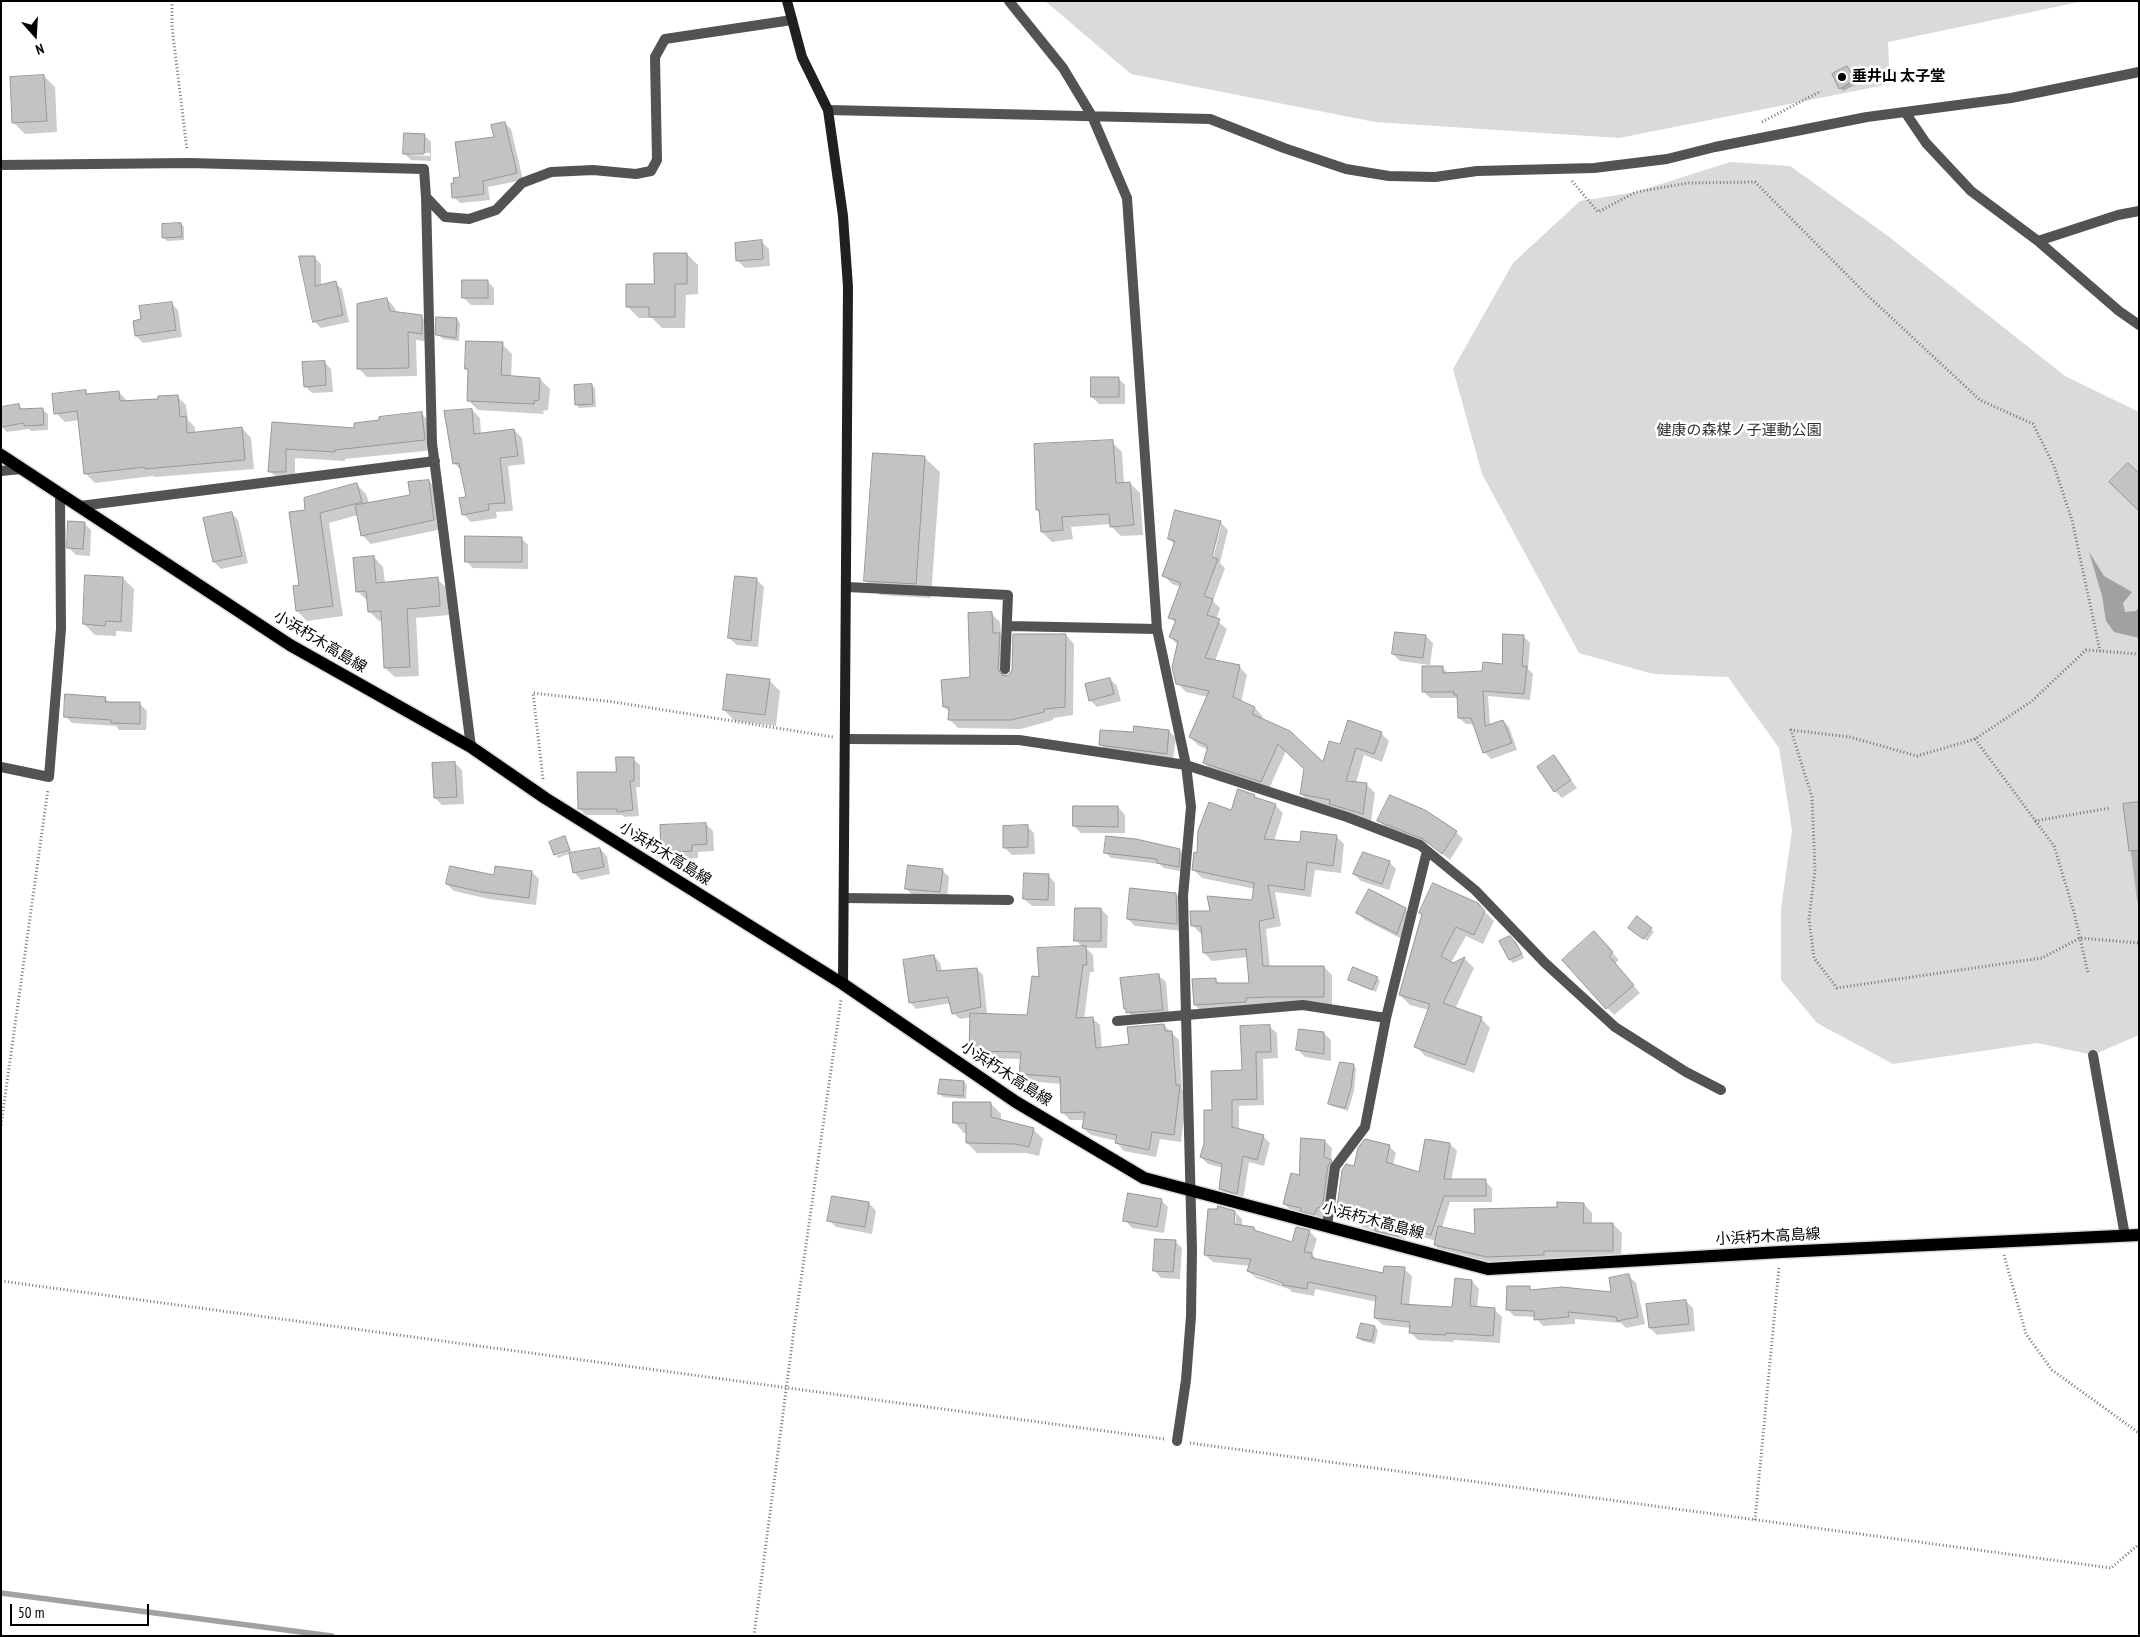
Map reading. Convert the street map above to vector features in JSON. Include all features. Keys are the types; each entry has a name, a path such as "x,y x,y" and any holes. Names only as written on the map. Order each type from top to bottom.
{"main road":[{"path":"787,1 802,57 828,110 844,216 848,287 844,984"},
{"name":"小浜朽木高島線","path":"1,455 290,645 470,747 545,798 844,984 1016,1102 1144,1178 1488,1269 1780,1252 2139,1235"}],"street":[{"path":"1009,1 1063,68 1092,116 1127,198 1156,629 1186,765 1192,807 1183,896 1192,1316 1186,1380 1177,1441"},
{"path":"426,197 445,217 470,219 496,210 522,183 551,172 593,170 636,174 651,171 657,160 654,57 665,39 792,20"},
{"path":"828,110 1210,119 1284,148 1346,169 1389,176 1435,177 1477,171 1594,168 1667,159 1715,147 1867,117 2011,98 2139,72"},
{"path":"1905,112 1926,143 1971,191 2038,241 2119,311 2139,325"},
{"path":"1,165 188,163 424,169 432,443 470,747"},
{"path":"2038,241 2139,211"},
{"path":"80,506 435,462"},
{"path":"1,471 21,469"},
{"path":"1,767 49,776 61,628 60,494"},
{"path":"847,587 1008,595 1005,669"},
{"path":"1007,626 1156,629"},
{"path":"846,739 1019,740 1186,765 1347,818 1420,845 1475,890 1545,963 1615,1027 1686,1072 1721,1090"},
{"path":"1327,1226 1335,1167 1365,1127 1386,1018 1427,851"},
{"path":"844,898 1009,900"},
{"path":"1117,1020 1302,1005 1386,1018"},
{"path":"2093,1054 2124,1236"}],"path":[{"path":"172,1 172,27 188,163"},
{"path":"1759,124 1821,91"},
{"path":"1562,169 1598,212 1636,192 1688,183 1755,182 1866,294 1980,400 2032,424 2054,466 2072,520 2100,651"},
{"path":"2139,654 2086,650 2032,701 1975,739 1917,756 1850,737 1790,730 1812,796 1815,870 1809,919 1814,958 1837,988 2042,958 2080,938 2139,943"},
{"path":"545,798 533,693 614,702 846,739"},
{"path":"1975,739 2054,846 2088,972"},
{"path":"1,1125 49,776"},
{"path":"2035,821 2110,808"},
{"path":"754,1636 786,1388 844,984"},
{"path":"2000,1242 2026,1334 2052,1370 2139,1432"},
{"path":"1756,1520 1780,1252"},
{"path":"1,1282 2111,1568 2139,1544"}],"green space":[{"path":"1045,1 2084,1 1888,42 1890,84 1619,138 1375,122 1131,74"},
{"name":"健康の森楳ノ子運動公園","path":"1730,162 1790,166 1888,236 2065,376 2139,412 2139,1035 2093,1055 2037,1043 1893,1064 1817,1023 1781,980 1781,909 1792,830 1779,748 1728,677 1653,674 1579,653 1482,474 1453,369 1513,263 1580,201 1636,192"}],"shaded area":[{"path":"2089,552 2104,576 2132,592 2123,603 2125,612 2136,611 2139,607 2139,638 2114,632 2106,621 2102,596"}],"building":[{"name":"垂井山 太子堂","path":"1847,66 1855,80 1839,89 1832,74"},
{"path":"44,75 47,121 12,123 10,77"},
{"path":"505,122 517,173 483,181 484,194 452,198 451,183 454,183 453,178 460,177 455,142 494,137 491,125"},
{"path":"404,133 425,134 424,154 403,154"},
{"path":"181,223 182,237 162,238 162,224"},
{"path":"762,240 763,259 736,261 735,243"},
{"path":"654,253 687,253 687,284 675,284 675,317 649,317 649,307 626,307 626,284 654,284"},
{"path":"299,256 315,256 315,286 336,281 343,315 313,322"},
{"path":"462,280 488,280 488,298 462,298"},
{"path":"387,298 390,311 422,315 422,334 408,332 409,368 357,369 357,304"},
{"path":"172,302 176,330 135,336 133,321 141,319 139,306"},
{"path":"436,317 457,318 456,338 436,335"},
{"path":"466,341 503,342 501,375 540,378 539,400 534,401 534,404 467,401 468,369 465,369"},
{"path":"325,361 326,385 304,387 302,362"},
{"path":"1091,377 1119,377 1119,397 1091,397"},
{"path":"592,384 593,404 575,405 574,385"},
{"path":"86,390 86,394 119,391 120,401 158,399 158,396 178,395 180,417 186,416 187,433 242,427 245,460 145,469 145,467 84,474 77,411 54,414 52,394"},
{"path":"19,404 20,409 43,408 44,425 24,426 24,423 1,427 1,407"},
{"path":"472,409 474,434 514,429 518,456 500,458 505,503 488,504 489,510 462,515 459,498 466,497 459,463 453,464 444,411"},
{"path":"422,412 425,440 335,450 335,452 286,449 286,472 268,472 272,422 354,428 354,423 379,420 379,417"},
{"path":"1113,440 1116,483 1130,482 1134,525 1110,527 1109,514 1062,517 1063,530 1041,532 1039,510 1036,510 1034,444"},
{"path":"873,453 925,456 916,584 864,581"},
{"path":"2128,463 2139,473 2139,511 2109,482"},
{"path":"429,480 434,520 361,536 355,505 410,495 408,482"},
{"path":"357,483 362,502 320,513 333,606 296,611 293,586 299,585 289,512 305,510 304,498"},
{"path":"1175,510 1221,521 1212,557 1218,559 1204,596 1213,599 1207,615 1220,619 1205,658 1240,665 1233,697 1255,707 1252,714 1290,731 1323,762 1329,741 1340,744 1348,720 1382,732 1374,754 1356,748 1346,781 1367,783 1363,814 1329,804 1330,800 1300,794 1304,769 1278,744 1261,782 1203,763 1208,746 1189,737 1209,691 1176,684 1172,667 1178,641 1169,637 1176,620 1168,618 1181,583 1162,576 1175,541 1168,539"},
{"path":"232,512 242,556 213,562 203,518"},
{"path":"68,521 85,522 83,549 67,548"},
{"path":"465,536 522,537 522,562 465,562"},
{"path":"374,556 376,583 438,577 440,606 407,609 410,667 384,668 381,611 368,612 366,591 356,592 353,558"},
{"path":"85,575 123,577 121,622 106,621 105,626 83,624"},
{"path":"735,576 757,578 751,641 728,638"},
{"path":"992,612 993,633 1000,633 998,669 1004,676 1009,675 1012,670 1013,634 1066,634 1065,707 1044,709 1044,712 1011,720 948,720 949,707 943,707 941,680 970,677 968,613"},
{"path":"1395,632 1426,635 1423,658 1392,654"},
{"path":"1503,634 1524,635 1522,666 1527,666 1524,694 1483,691 1485,726 1503,720 1512,743 1483,753 1471,718 1458,718 1457,695 1454,695 1454,692 1422,692 1422,666 1443,666 1443,673 1482,671 1483,662 1502,664"},
{"path":"727,674 770,679 765,715 723,710"},
{"path":"1110,678 1114,694 1089,701 1085,684"},
{"path":"65,694 106,697 105,702 140,702 140,724 111,723 111,720 64,717"},
{"path":"1134,726 1169,730 1167,754 1099,745 1100,730 1133,732"},
{"path":"1554,755 1571,780 1554,792 1537,767"},
{"path":"616,757 634,757 634,781 630,781 633,810 617,812 617,809 578,809 577,772 616,772"},
{"path":"455,762 457,797 434,798 432,763"},
{"path":"1238,789 1255,795 1254,797 1276,804 1264,839 1300,842 1301,831 1337,835 1333,866 1307,862 1304,890 1268,885 1274,918 1259,921 1263,966 1324,966 1324,997 1246,998 1246,1002 1194,1005 1192,979 1216,978 1216,983 1249,983 1246,949 1203,953 1201,926 1191,926 1190,911 1210,911 1207,896 1252,900 1254,883 1192,870 1194,852 1197,853 1198,831 1209,802 1231,810"},
{"path":"1390,795 1425,810 1457,831 1442,854 1423,839 1377,821"},
{"path":"2139,802 2139,850 2129,851 2123,804"},
{"path":"1073,806 1118,806 1118,827 1073,826"},
{"path":"706,823 707,844 692,845 692,851 661,853 660,825"},
{"path":"1028,825 1028,847 1003,848 1003,826"},
{"path":"565,836 570,850 554,855 549,842"},
{"path":"1106,836 1136,839 1180,849 1179,867 1157,863 1157,859 1104,853"},
{"path":"600,848 604,867 573,873 569,853"},
{"path":"1363,852 1390,861 1382,884 1353,874"},
{"path":"908,865 943,869 940,892 905,889"},
{"path":"450,866 494,875 495,866 532,871 529,898 481,892 446,884"},
{"path":"1024,873 1049,874 1048,900 1023,899"},
{"path":"1433,883 1478,903 1485,911 1474,935 1456,927 1441,956 1453,963 1465,957 1443,1003 1482,1017 1465,1065 1414,1047 1430,1004 1399,995 1422,914 1419,913"},
{"path":"1130,888 1176,893 1177,924 1127,919"},
{"path":"1369,889 1406,908 1397,934 1356,913"},
{"path":"1075,908 1101,908 1101,941 1074,941"},
{"path":"1637,916 1652,928 1643,939 1628,928"},
{"path":"1594,931 1613,952 1609,956 1634,985 1606,1009 1562,960"},
{"path":"1510,936 1522,954 1509,960 1499,941"},
{"path":"1086,946 1087,965 1083,965 1076,1018 1093,1017 1096,1048 1129,1044 1127,1027 1164,1024 1165,1031 1172,1031 1176,1085 1180,1085 1174,1135 1152,1132 1149,1150 1115,1143 1117,1135 1082,1128 1085,1112 1061,1113 1060,1077 1019,1074 1021,1052 969,1051 970,1013 1027,1015 1032,976 1039,977 1037,948"},
{"path":"934,955 937,971 977,968 981,1007 952,1014 948,997 909,1003 903,960"},
{"path":"1353,967 1378,977 1372,990 1348,980"},
{"path":"1159,974 1163,1010 1126,1013 1120,978"},
{"path":"1270,1025 1271,1052 1256,1052 1257,1099 1232,1100 1232,1127 1264,1135 1257,1160 1243,1156 1237,1194 1219,1189 1222,1164 1200,1157 1204,1144 1204,1110 1212,1110 1211,1071 1242,1070 1240,1026"},
{"path":"1299,1029 1324,1032 1324,1054 1296,1050"},
{"path":"1340,1062 1354,1064 1351,1088 1345,1108 1328,1104"},
{"path":"940,1079 964,1081 963,1096 938,1094"},
{"path":"953,1102 991,1102 991,1117 1034,1128 1029,1147 1015,1144 966,1143 966,1123 953,1123"},
{"path":"1301,1138 1325,1140 1324,1157 1332,1160 1328,1166 1322,1209 1318,1207 1314,1215 1300,1211 1301,1208 1283,1204 1291,1173 1299,1175"},
{"path":"1365,1139 1390,1145 1386,1162 1419,1172 1425,1139 1450,1143 1444,1179 1486,1179 1486,1196 1444,1196 1431,1235 1400,1226 1397,1236 1375,1231 1376,1228 1336,1214 1342,1170 1346,1164 1354,1166 1358,1148"},
{"path":"1128,1193 1162,1199 1157,1227 1123,1221"},
{"path":"832,1196 869,1202 865,1227 827,1221"},
{"path":"1557,1202 1584,1203 1583,1223 1613,1223 1613,1251 1544,1251 1544,1255 1487,1257 1434,1245 1438,1226 1475,1234 1474,1209 1557,1207"},
{"path":"1218,1206 1235,1211 1234,1224 1254,1227 1254,1230 1292,1242 1296,1227 1310,1230 1304,1252 1312,1253 1312,1258 1383,1273 1384,1266 1405,1267 1401,1304 1452,1307 1455,1278 1472,1280 1470,1306 1495,1308 1493,1336 1409,1333 1410,1322 1374,1318 1376,1296 1308,1282 1307,1289 1283,1285 1283,1283 1247,1271 1251,1259 1204,1255 1208,1209 1217,1209"},
{"path":"1155,1239 1176,1240 1173,1272 1153,1271"},
{"path":"1629,1274 1638,1317 1617,1321 1616,1317 1568,1312 1569,1317 1534,1320 1534,1311 1506,1310 1507,1286 1530,1286 1530,1290 1562,1287 1611,1292 1609,1278"},
{"path":"1686,1300 1689,1324 1649,1328 1646,1304"},
{"path":"1361,1323 1375,1326 1372,1341 1357,1338"}],"waterway":[{"path":"1,1593 332,1636"}],"place":[{"name":"垂井山 太子堂","path":"1842,77"}]}
